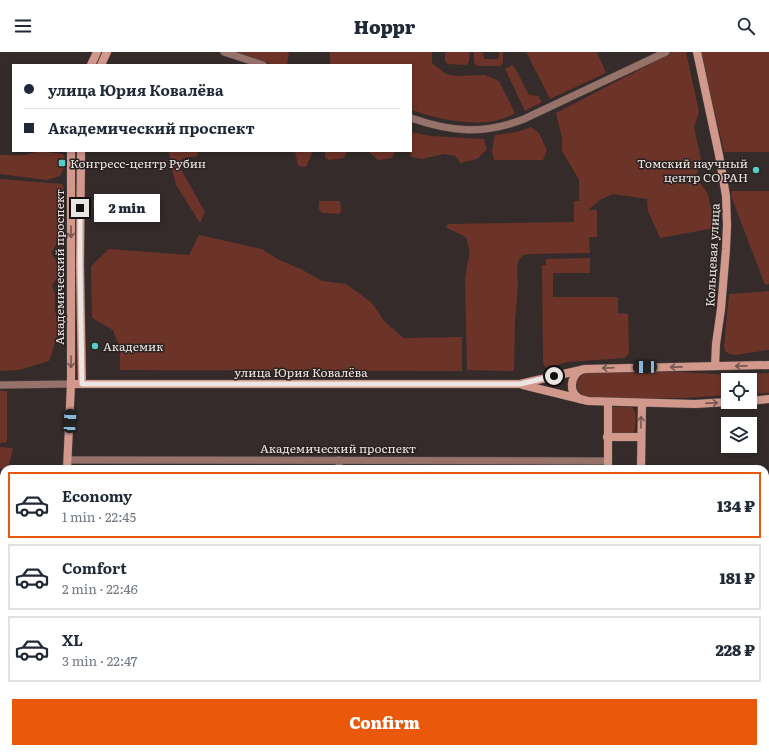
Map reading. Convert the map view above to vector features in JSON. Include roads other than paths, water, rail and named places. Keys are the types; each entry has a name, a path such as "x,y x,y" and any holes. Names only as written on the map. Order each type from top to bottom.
{"main road":[{"path":"91,64 97,52"},
{"path":"102,64 107,52"},
{"name":"Кольцевая улица","path":"697,52 721,162 726,196 726,249 722,309 716,344 715,366"},
{"name":"Академический проспект","path":"67,465 71,384 71,152"},
{"name":"Академический проспект","path":"81,152 80,266 82,384"},
{"path":"70,265 80,266"},
{"name":"улица Юрия Ковалёва","path":"82,384 520,384 586,369 768,365"},
{"path":"582,400 577,398 572,390 572,380 577,373 586,369"},
{"path":"71,384 82,384"},
{"name":"улица Юрия Ковалёва","path":"520,384 582,400 696,404 721,402"},
{"path":"757,400 769,399"},
{"path":"608,402 608,465"},
{"path":"641,465 642,403"},
{"path":"607,437 641,438"}],"street":[{"path":"224,52 260,64"},
{"path":"412,118 432,125 461,129 483,130 507,126 666,52"},
{"path":"0,385 71,384"},
{"name":"Академический проспект","path":"68,460 339,460 608,465"},
{"path":"339,460 339,465"}],"place":[{"name":"Конгресс-центр Рубин","path":"62,163"},
{"name":"Томский научный центр СО РАН","path":"756,170"},
{"name":"Академик","path":"95,346"}]}
